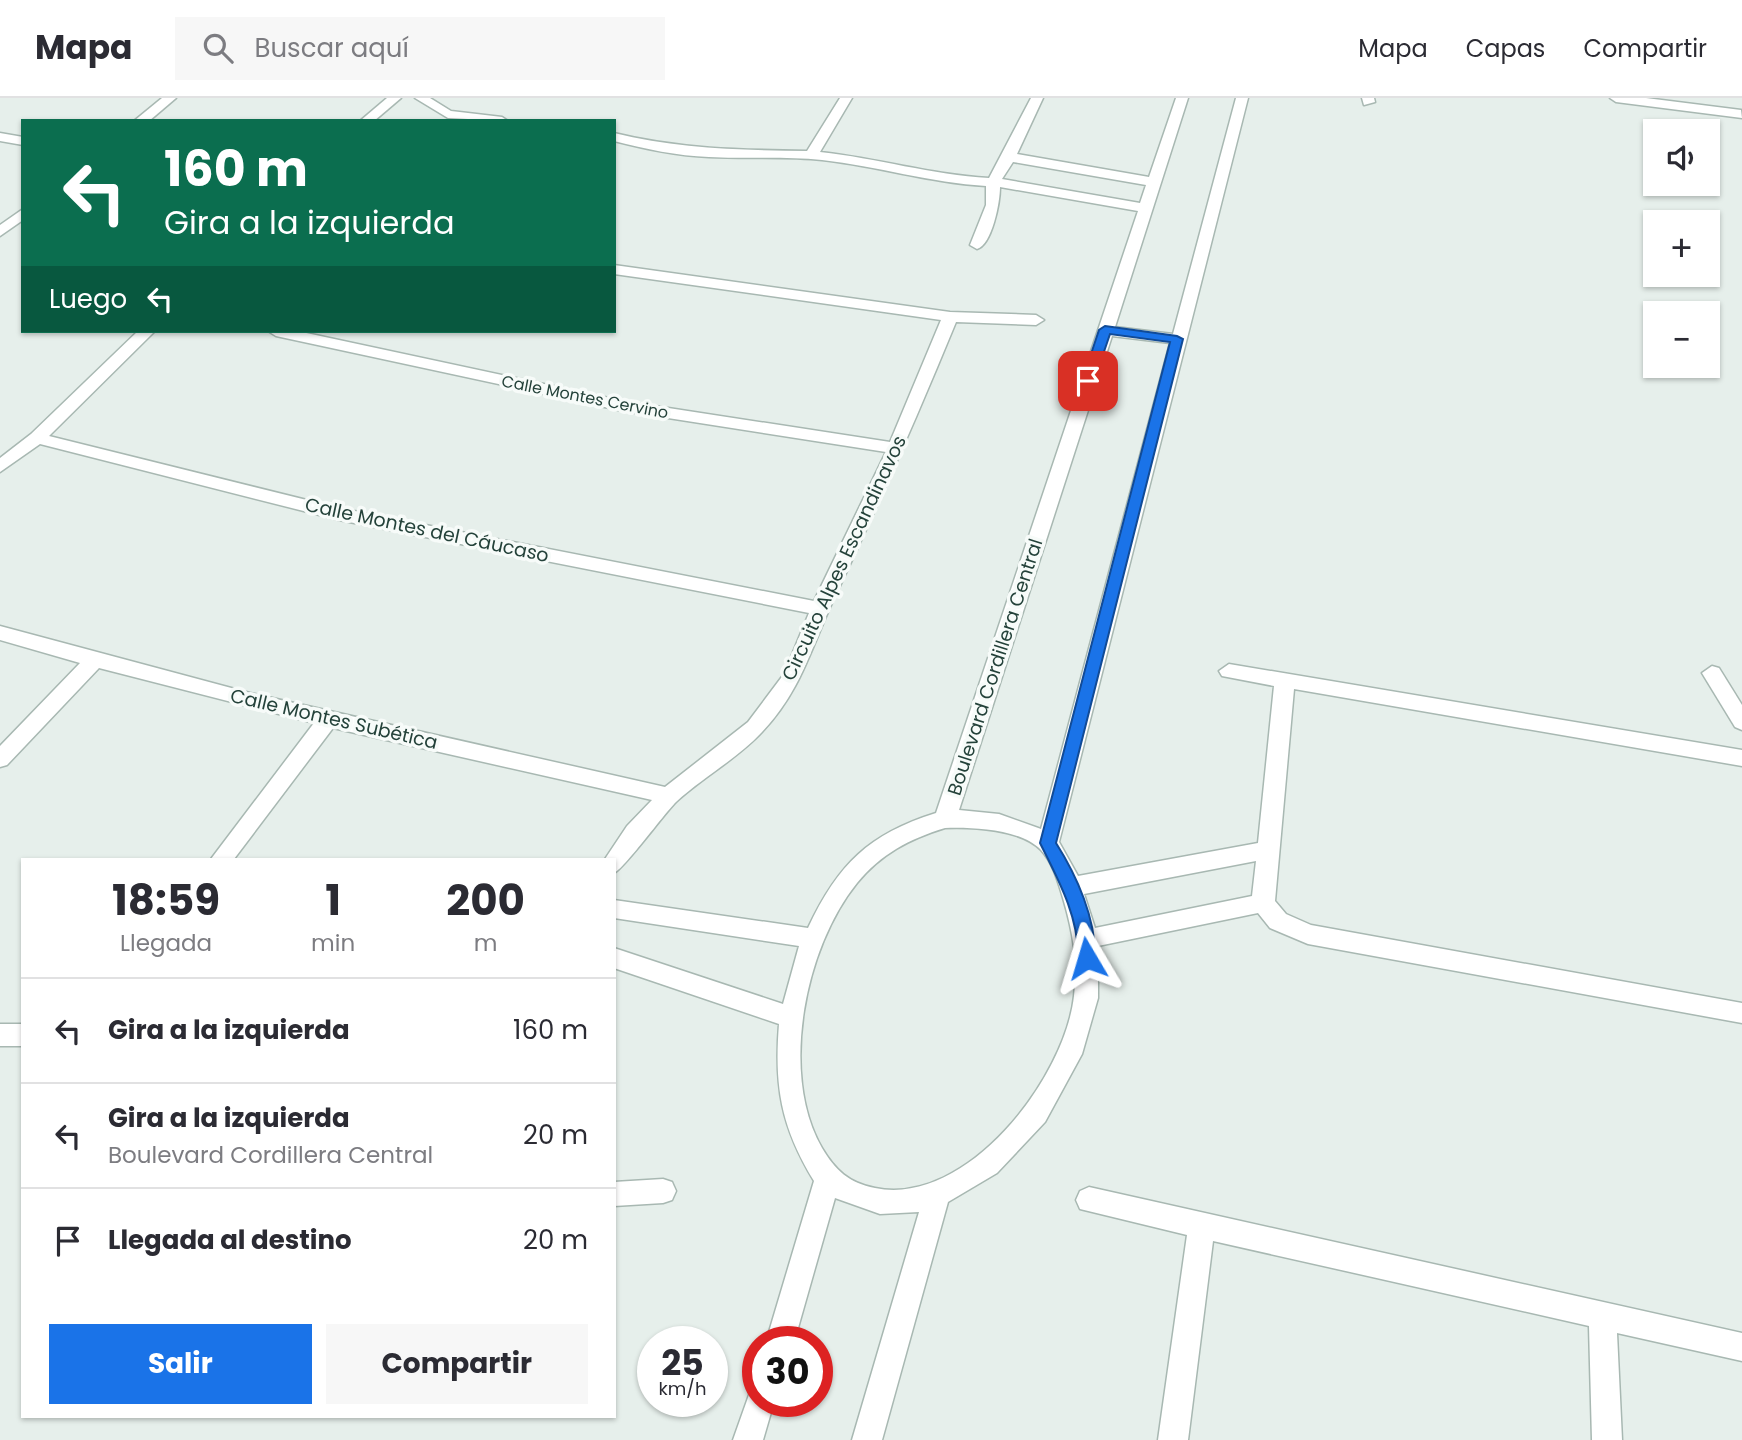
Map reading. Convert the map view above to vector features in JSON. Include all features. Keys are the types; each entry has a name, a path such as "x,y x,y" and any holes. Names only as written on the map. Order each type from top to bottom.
{"street":[{"path":"143,119 170,98"},
{"path":"369,119 395,98"},
{"path":"421,98 448,114 487,119"},
{"path":"811,155 846,98"},
{"path":"977,245 993,205 993,183 1009,157 1037,98"},
{"name":"Boulevard Cordillera Central","path":"827,1180 801,1131 790,1083 790,1017 811,938 838,891 873,852 905,831 945,819 1182,98"},
{"path":"1048,843 1177,339 1242,98"},
{"path":"1616,98 1742,114"},
{"path":"1734,98 1742,114"},
{"path":"0,137 21,141"},
{"path":"616,137 659,148 707,153 811,155 868,161 954,180 993,183 1144,208"},
{"path":"1009,157 1153,182"},
{"path":"0,232 21,215"},
{"path":"616,269 950,317 1036,320"},
{"name":"Circuito Alpes Escandinavos","path":"616,861 635,832 669,796 755,727 793,677 820,610 896,448 950,317"},
{"path":"1105,330 1177,339"},
{"path":"0,467 37,438 145,333"},
{"name":"Calle Montes Cervino","path":"285,333 623,406 896,448"},
{"name":"Calle Montes del Cáucaso","path":"37,438 339,514 820,610"},
{"name":"Calle Montes Subética","path":"0,633 94,661 328,719 669,796"},
{"path":"0,759 94,661"},
{"path":"1229,671 1742,758"},
{"path":"1712,674 1742,722"},
{"path":"1285,680 1263,903 1278,921 1308,934 1742,1013"},
{"path":"223,858 328,719"},
{"path":"785,1326 827,1180 846,1192 875,1202 908,1204 938,1194 988,1164 1036,1114 1069,1054 1083,1009 1087,939 1065,870 1048,843 1016,826 979,818 945,819"},
{"path":"1070,887 1268,850"},
{"path":"1087,939 1263,903"},
{"path":"616,909 811,938"},
{"path":"616,959 790,1017"},
{"path":"0,1035 21,1035"},
{"path":"616,1194 663,1191"},
{"path":"867,1440 920,1247 938,1194"},
{"path":"1089,1200 1742,1348"},
{"path":"1174,1440 1201,1227"},
{"path":"1603,1318 1607,1440"},
{"path":"748,1440 756,1417"}],"route":[{"path":"1087,958 1087,939 1065,870 1048,843 1177,339 1105,330 1088,381"}]}
